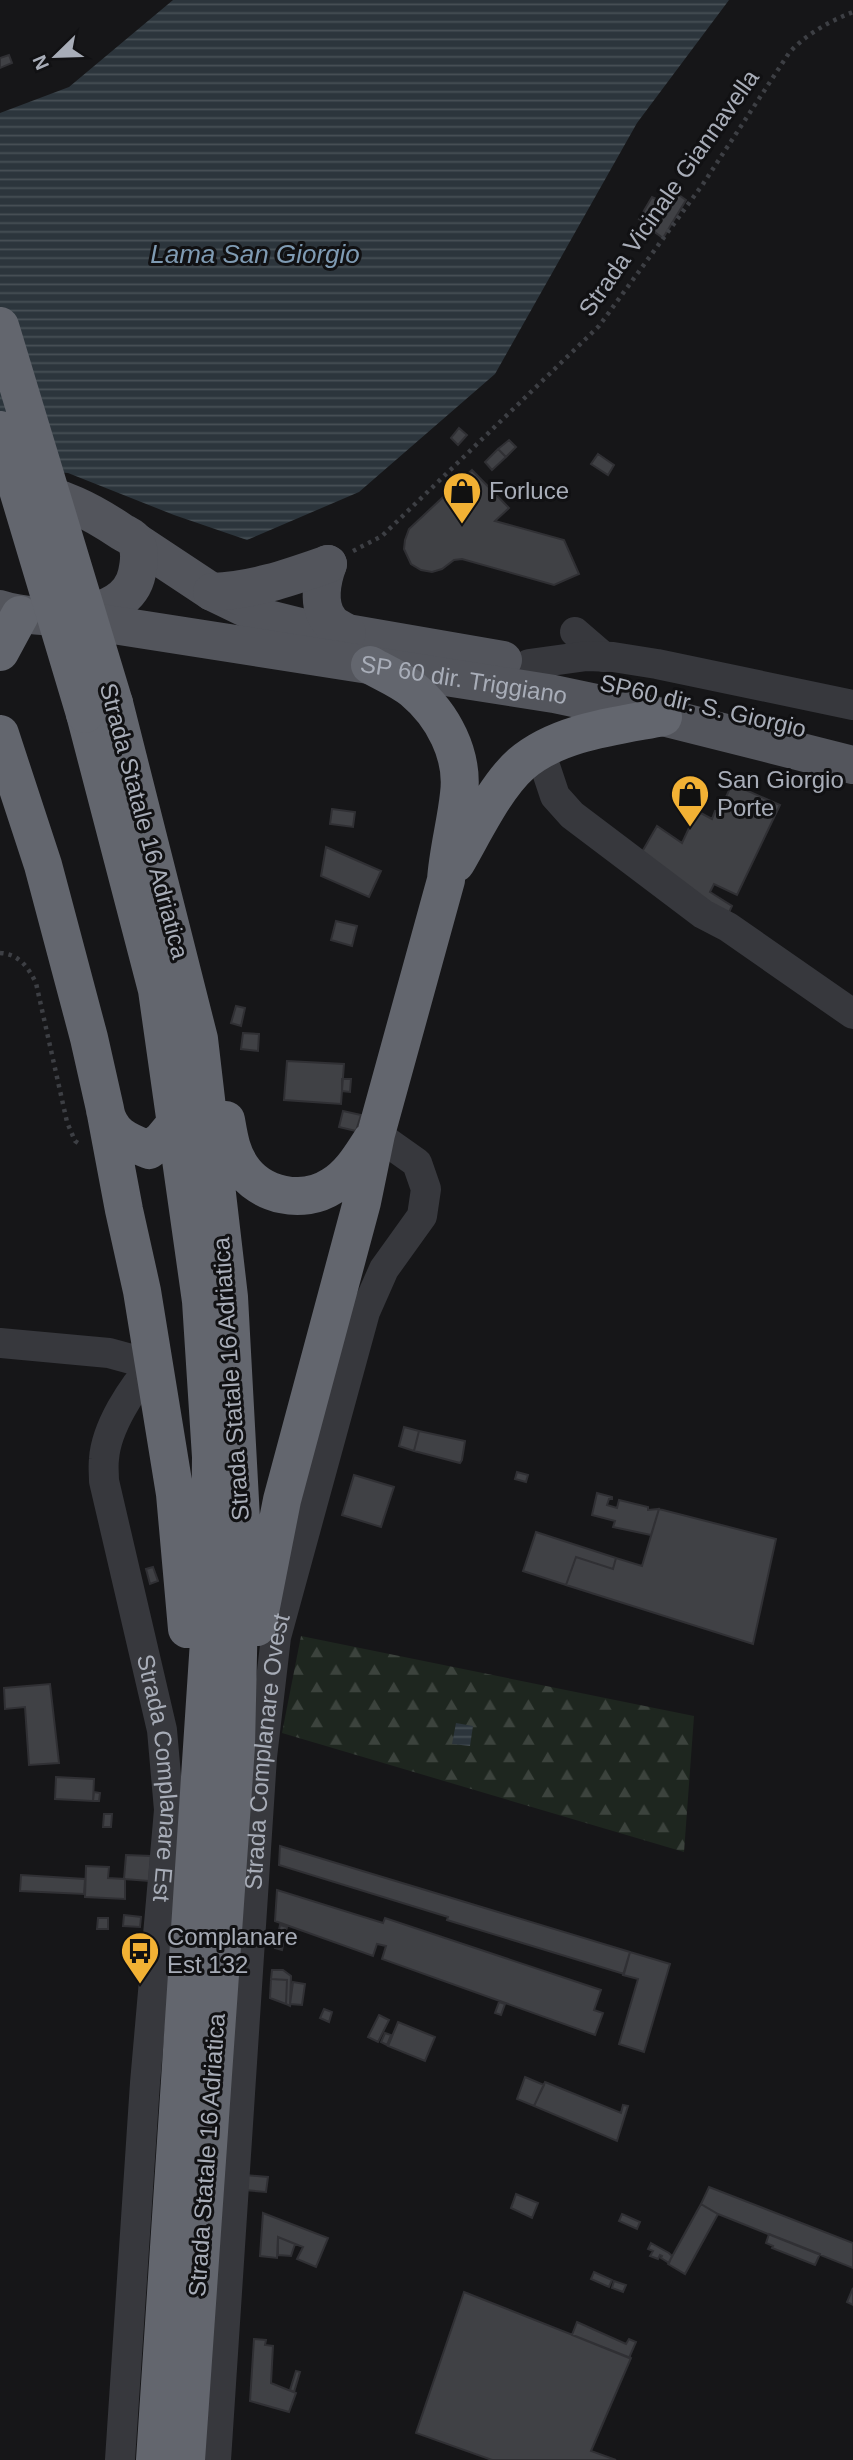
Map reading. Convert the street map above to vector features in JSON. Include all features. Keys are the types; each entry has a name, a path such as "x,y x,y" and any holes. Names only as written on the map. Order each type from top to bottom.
{"highway":[{"name":"Strada Statale 16 Adriatica","path":"0,326 100,708 199,1039 229,1297 241,1518 155,2460"},
{"name":"Strada Statale 16 Adriatica","path":"0,430 100,708 158,990 201,1301 211,1457 209,1641 219,1747 186,2460"},
{"path":"0,652 10,612"},
{"path":"219,1747 249,1692 259,1610 282,1500 362,1202 376,1133 446,880 448,849 459,793 458,757 431,708 411,688 370,665"},
{"path":"446,880 486,812 521,764 557,742 663,717"},
{"path":"0,734 43,865 105,1109 142,1291 175,1494 190,1681 219,1747"},
{"path":"199,1039 217,1072 230,1145 241,1168 260,1186 281,1195 306,1196 330,1187 348,1174 376,1133"},
{"path":"105,1109 108,1125 128,1142 149,1150"},
{"path":"124,1210 130,1178 149,1150 162,1140 177,1122"}],"main road":[{"name":"SP60 dir. S. Giorgio","path":"0,488 74,503 104,519 212,592 268,619 300,627 529,664 853,741"},
{"path":"10,612 72,616 121,599 135,585 140,559 135,541"},
{"path":"212,592 241,591 272,584 328,564"},
{"path":"328,564 322,582 324,611 329,620 347,633"},
{"name":"SP 60 dir. Triggiano","path":"72,616 107,624 554,694 663,717 853,765"}],"street":[{"path":"575,632 604,657"},
{"path":"529,664 587,656 604,657 657,664 853,705"},
{"path":"540,751 555,796 572,815 703,914 728,927 853,1014"},
{"name":"Strada Complanare Ovest","path":"216,2460 262,1757 276,1637 365,1312 384,1269 422,1216 426,1189 417,1163 376,1133"},
{"path":"0,1343 109,1353 153,1365"},
{"name":"Strada Complanare Est","path":"120,2460 145,2083 169,1810 162,1730 104,1481 104,1459 107,1442 120,1413 142,1377 153,1365"}],"path":[{"name":"Strada Vicinale Giannavella","path":"328,564 382,536 599,326 703,184 789,52 799,41 853,12"},
{"path":"0,953 19,959 29,969 36,983 67,1122 75,1141 84,1147"}],"green space":[{"path":"301,1636 694,1716 684,1852 282,1733"}],"water":[{"name":"Lama San Giorgio","path":"173,0 729,0 637,123 495,374 359,492 247,540 174,515 68,473 0,468 0,113 69,87"},
{"path":"456,1723 473,1726 470,1746 452,1744"}],"building":[{"path":"9,55 12,63 0,68 0,58"},
{"path":"673,191 686,200 663,238 649,228 651,225 639,219 652,197 665,203"},
{"path":"459,428 467,435 458,445 451,438"},
{"path":"509,440 516,447 506,457 498,449"},
{"path":"498,449 506,457 492,470 485,462"},
{"path":"598,454 614,465 608,475 591,464"},
{"name":"Forluce","path":"472,470 509,508 495,521 564,540 579,574 554,585 462,559 454,560 442,569 432,572 411,564 404,549 409,529"},
{"path":"732,784 780,805 737,895 714,884 710,892 732,906 727,917 642,852 657,826 682,843 697,811 712,819 715,811 719,812"},
{"path":"332,809 355,812 353,827 330,824"},
{"path":"326,847 381,871 369,897 321,876"},
{"path":"336,921 357,926 352,946 331,940"},
{"path":"236,1006 245,1008 241,1026 231,1023"},
{"path":"243,1033 259,1034 258,1051 241,1049"},
{"path":"287,1061 344,1064 341,1104 284,1100"},
{"path":"342,1079 351,1079 350,1092 342,1091"},
{"path":"343,1111 361,1115 356,1131 339,1127"},
{"path":"404,1427 419,1431 414,1451 399,1446"},
{"path":"419,1431 465,1441 460,1463 414,1451"},
{"path":"517,1472 528,1475 526,1482 515,1479"},
{"path":"354,1475 394,1487 381,1527 342,1515"},
{"path":"597,1493 612,1497 607,1505 617,1508 619,1500 648,1507 648,1510 659,1509 651,1535 613,1527 615,1521 592,1515"},
{"path":"659,1509 776,1539 753,1644 566,1585 576,1557 613,1569 616,1558 642,1566"},
{"path":"536,1532 616,1558 613,1569 576,1557 566,1585 523,1571"},
{"path":"153,1567 158,1581 150,1584 146,1569"},
{"path":"50,1684 59,1763 29,1765 25,1707 5,1709 4,1688"},
{"path":"56,1777 94,1779 93,1801 55,1799"},
{"path":"94,1792 100,1793 99,1801 93,1801"},
{"path":"104,1814 112,1814 111,1827 103,1827"},
{"path":"280,1846 630,1952 624,1974 279,1865"},
{"path":"126,1855 151,1856 149,1881 124,1879"},
{"path":"86,1866 109,1867 108,1878 125,1879 125,1899 85,1897"},
{"path":"21,1875 85,1879 84,1894 20,1891"},
{"path":"277,1890 383,1923 385,1918 601,1990 594,2010 603,2013 595,2035 382,1959 386,1946 377,1944 373,1956 275,1921"},
{"path":"124,1915 141,1917 140,1927 123,1926"},
{"path":"98,1918 108,1918 108,1929 97,1929"},
{"path":"280,1925 287,1927 282,1950 275,1948"},
{"path":"630,1952 670,1964 644,2052 619,2044 638,1979 623,1975"},
{"path":"272,1970 283,1970 291,1976 290,2006 286,2004 287,1980 271,1979"},
{"path":"271,1979 287,1980 286,2004 270,1998"},
{"path":"293,1982 305,1984 302,2005 290,2004"},
{"path":"499,2002 505,2004 501,2015 495,2013"},
{"path":"324,2009 332,2012 329,2022 320,2018"},
{"path":"379,2015 389,2020 378,2042 368,2037"},
{"path":"398,2022 435,2037 425,2061 388,2046"},
{"path":"385,2033 391,2035 387,2045 381,2042"},
{"path":"525,2077 544,2085 534,2106 517,2099"},
{"path":"545,2082 621,2113 623,2105 628,2106 617,2141 534,2106"},
{"path":"245,2175 268,2177 266,2192 244,2190"},
{"path":"709,2187 853,2243 853,2268 718,2214 701,2204"},
{"path":"516,2194 538,2203 532,2218 511,2208"},
{"path":"701,2204 718,2214 685,2274 668,2264"},
{"path":"263,2213 328,2238 316,2267 297,2259 303,2247 278,2237 277,2258 260,2256"},
{"path":"622,2214 640,2222 637,2229 619,2221"},
{"path":"769,2234 820,2254 815,2265 772,2248 773,2246 766,2243"},
{"path":"278,2237 295,2244 291,2256 278,2255"},
{"path":"651,2243 672,2256 669,2263 660,2255 658,2259 650,2256 653,2251 648,2249"},
{"path":"594,2272 612,2280 609,2287 591,2279"},
{"path":"614,2281 626,2285 623,2292 612,2288"},
{"path":"853,2288 853,2305 847,2302"},
{"path":"464,2292 631,2358 591,2451 616,2460 492,2460 416,2433"},
{"path":"577,2322 626,2344 629,2339 636,2342 629,2358 572,2335"},
{"path":"254,2339 266,2340 265,2345 273,2346 271,2383 296,2393 289,2412 250,2401"},
{"path":"296,2371 300,2372 294,2392 290,2390"}],"place":[{"name":"Forluce","path":"462,525"},
{"name":"San Giorgio Porte","path":"690,828"},
{"name":"Complanare Est 132","path":"140,1985"}]}
